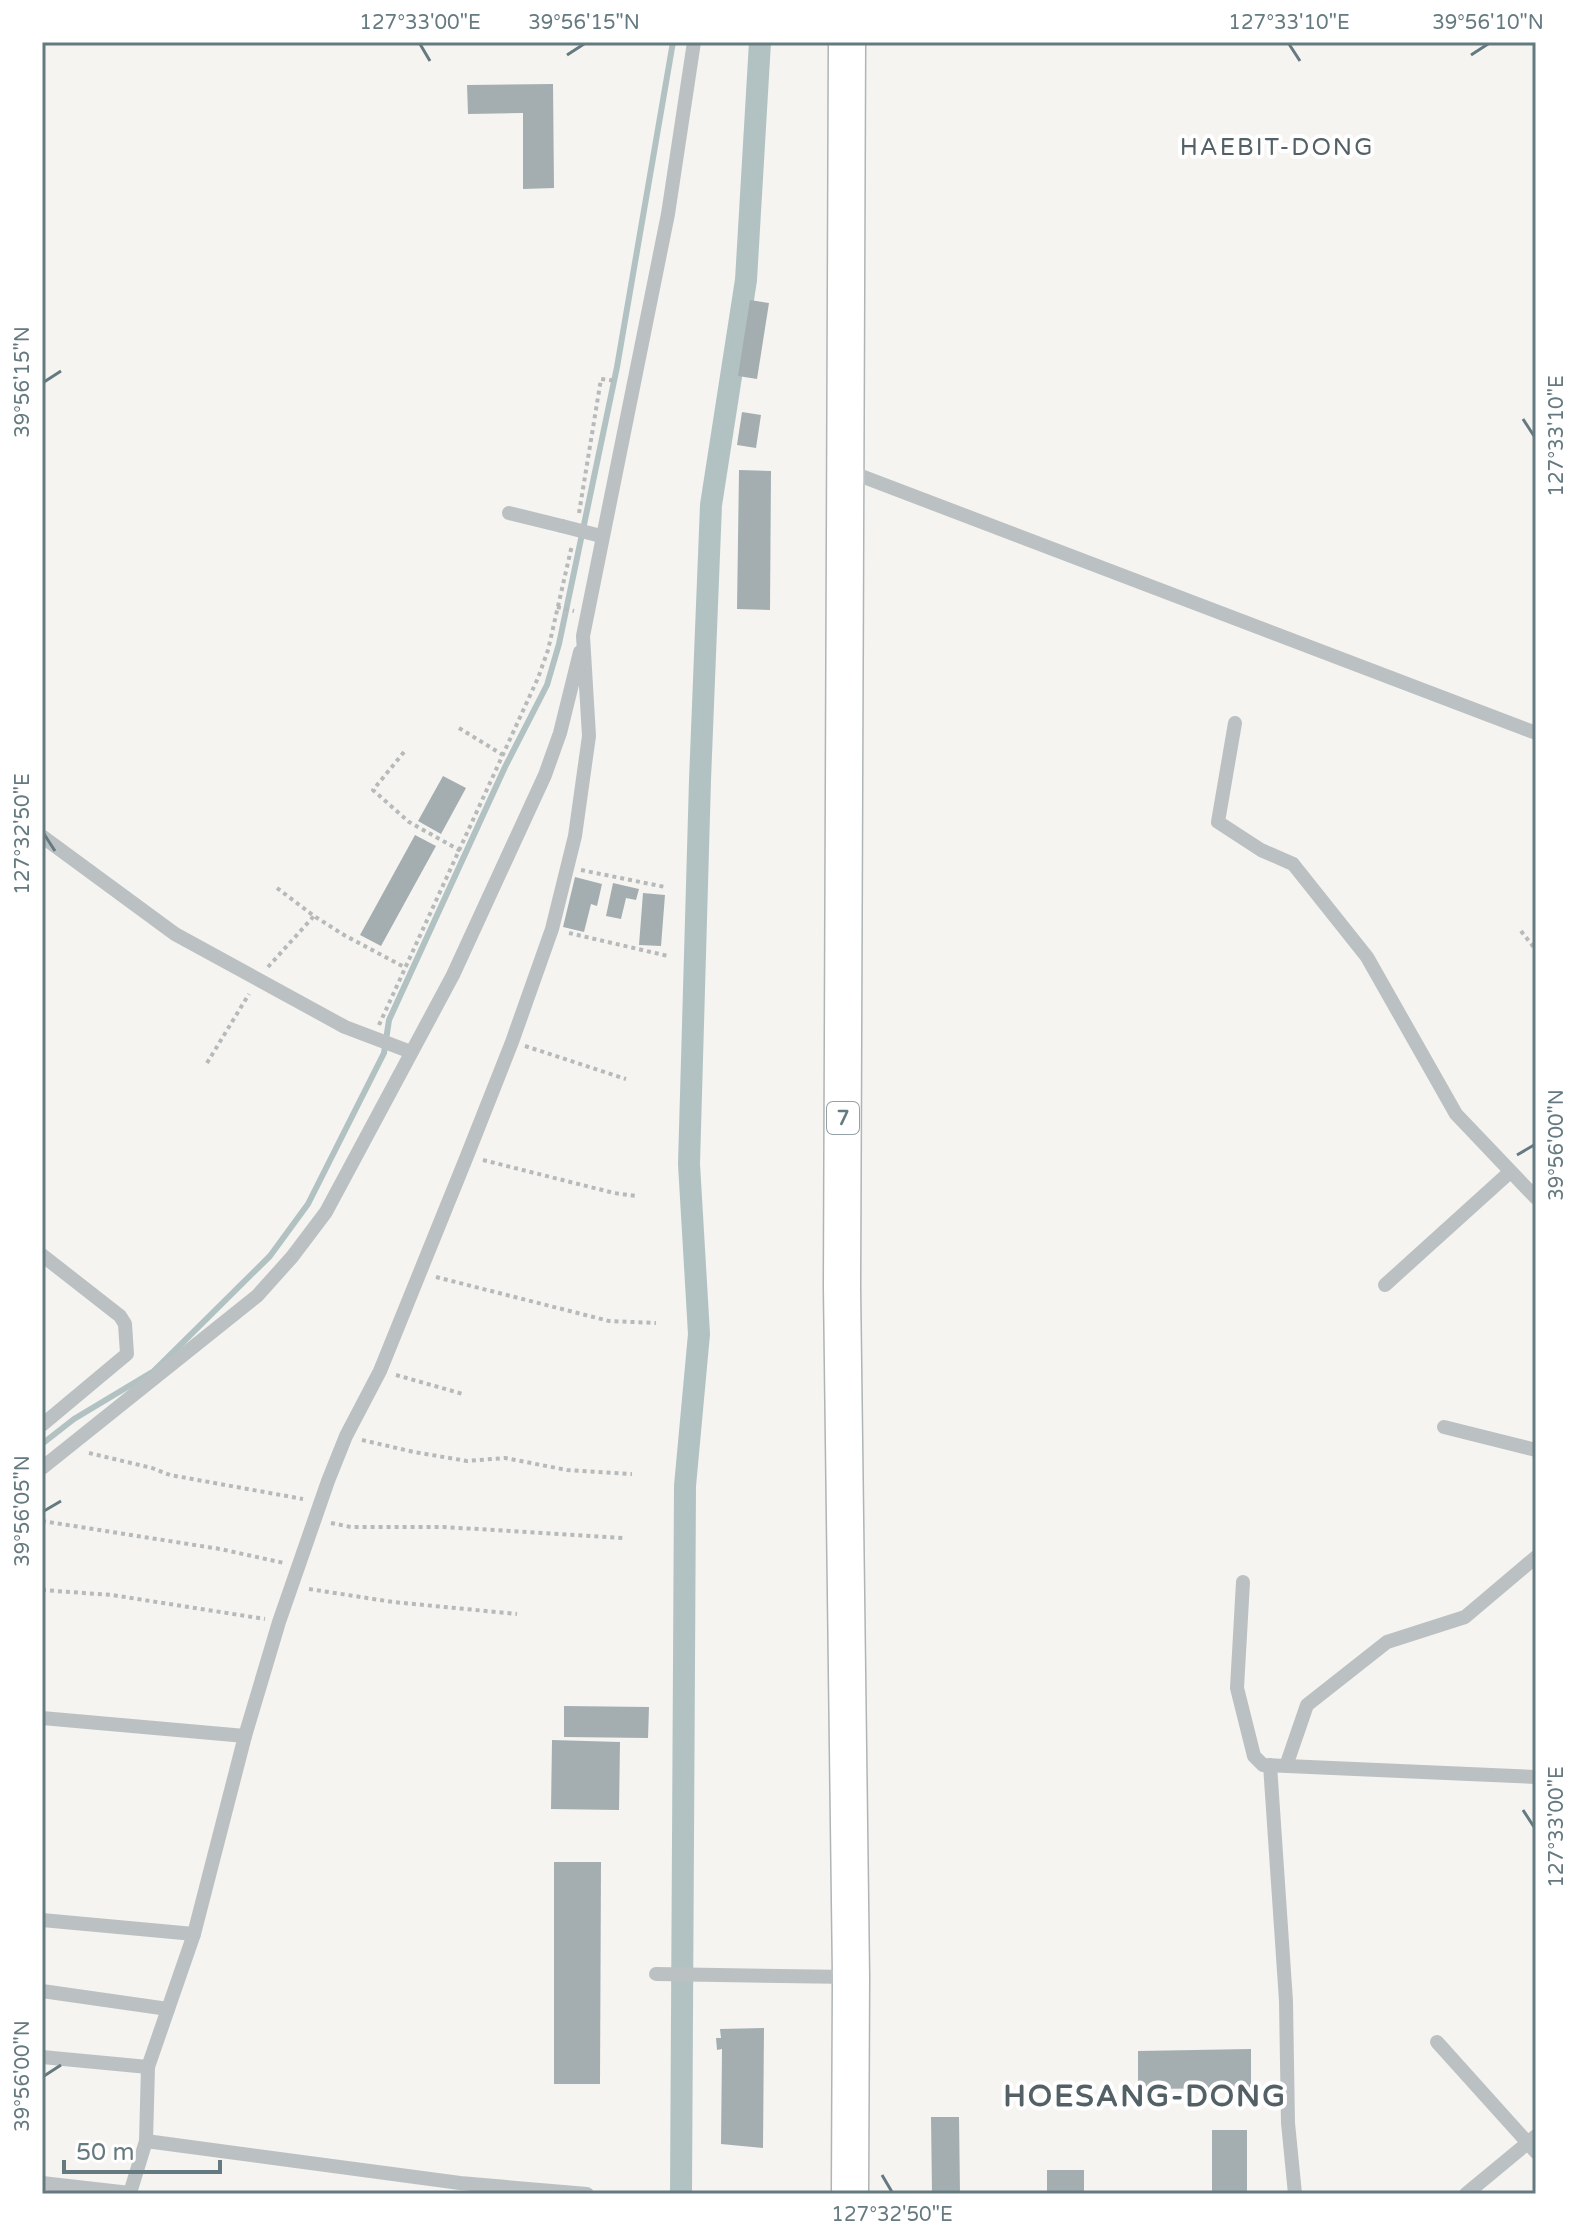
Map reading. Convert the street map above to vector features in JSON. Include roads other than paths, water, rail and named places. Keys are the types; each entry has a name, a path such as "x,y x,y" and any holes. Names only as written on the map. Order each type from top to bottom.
{"highway":[{"name":"7","path":"847,42 842,1287 851,1977 850,2194"}],"street":[{"path":"42,1468 219,1326 277,1275 326,1212 459,962 545,775 560,733 583,636 668,214 694,42"},
{"path":"843,470 1536,733"},
{"path":"509,513 601,536"},
{"path":"42,2183 130,2193 146,2141 148,2067 194,1934 245,1736 279,1622 346,1436 380,1371 512,1042 552,929 568,867 589,736 583,636"},
{"path":"1235,723 1218,822 1261,850 1293,864 1367,957 1456,1114 1536,1198"},
{"path":"560,733 589,736"},
{"path":"43,837 175,934 345,1027 411,1052"},
{"path":"1385,1285 1510,1172"},
{"path":"42,1255 120,1316 125,1324 127,1354 42,1425"},
{"path":"1444,1427 1536,1450"},
{"path":"1286,1766 1307,1705 1387,1642 1465,1617 1536,1557"},
{"path":"1243,1582 1237,1688 1254,1756 1263,1765 1536,1777"},
{"path":"42,1718 245,1736"},
{"path":"1270,1765 1286,2001 1288,2123 1295,2194"},
{"path":"42,1920 194,1934"},
{"path":"656,1974 851,1977"},
{"path":"42,1991 168,2009"},
{"path":"1437,2042 1533,2144 1466,2194"},
{"path":"42,2057 148,2067"},
{"path":"146,2141 460,2183 587,2194"}],"waterway":[{"path":"42,1444 74,1419 154,1371 270,1256 308,1204 384,1053 389,1020 505,767 547,685 559,644 617,367 673,42"},
{"path":"681,2194 685,1486 699,1334 689,1164 700,780 711,505 746,280 760,42"}],"district":[{"name":"HAEBIT-DONG","path":"1277,147"},
{"name":"HOESANG-DONG","path":"1145,2096"}]}
